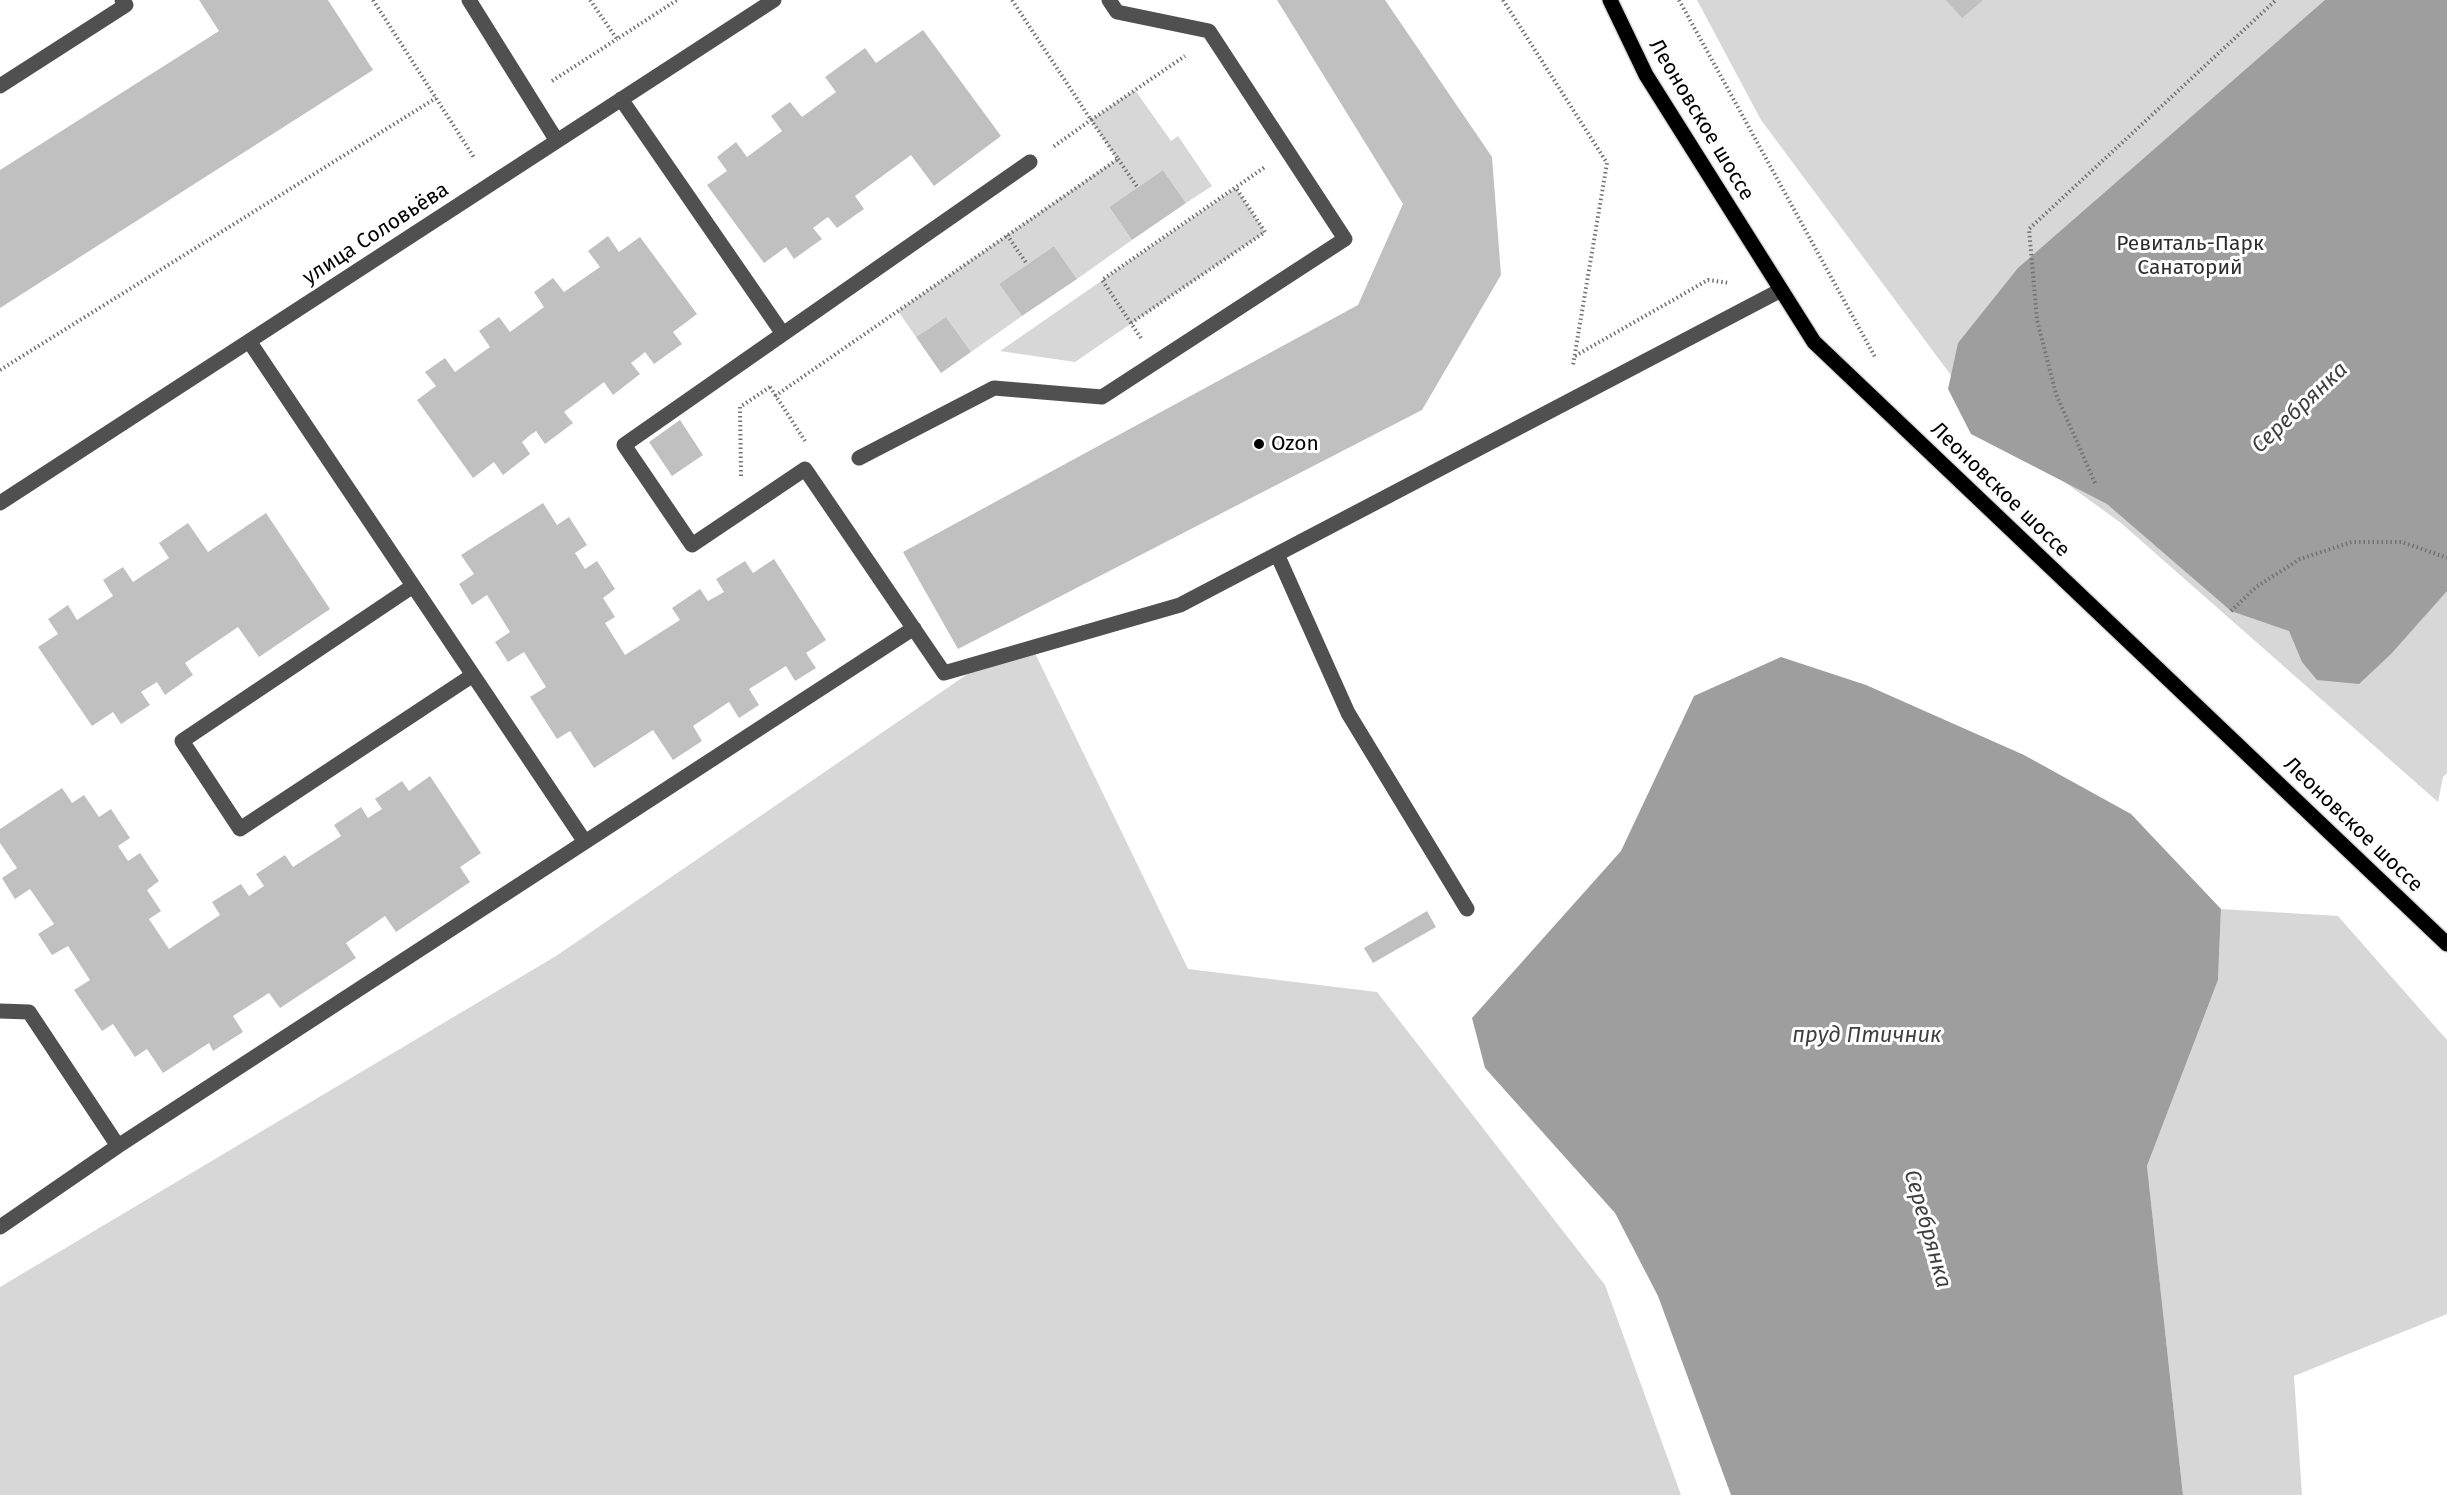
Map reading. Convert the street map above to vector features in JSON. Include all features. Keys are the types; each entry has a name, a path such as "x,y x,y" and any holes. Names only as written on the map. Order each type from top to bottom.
{"main road":[{"name":"Леоновское шоссе","path":"1610,0 1646,75 1814,342 2447,944"}],"street":[{"path":"0,86 126,5 122,0"},
{"path":"469,0 557,141"},
{"name":"улица Соловьёва","path":"0,503 774,0"},
{"path":"859,458 994,388 1102,397 1345,239 1209,31 1116,12 1109,0"},
{"path":"621,99 783,334"},
{"path":"1030,162 624,446 692,545 805,469 944,673 1180,605 1781,290"},
{"path":"249,341 585,842"},
{"path":"1277,554 1348,713 1467,909"},
{"path":"413,586 182,741 240,829 472,675"},
{"path":"0,1227 118,1146 914,628"},
{"path":"0,1011 29,1012 118,1146"}],"path":[{"path":"373,0 491,184"},
{"path":"590,0 617,39"},
{"path":"529,96 677,0"},
{"path":"1012,0 1138,188"},
{"path":"1503,0 1607,163 1567,401"},
{"path":"1679,0 1878,362"},
{"path":"2094,483 2056,394 2037,320 2029,229 2276,0"},
{"path":"1030,162 1212,36"},
{"path":"0,370 436,98"},
{"path":"1157,361 1102,280 1288,152"},
{"path":"775,396 1118,159"},
{"path":"1131,323 1265,232 1236,188"},
{"path":"1007,235 1028,264"},
{"path":"1574,356 1708,280 1781,290"},
{"path":"750,358 817,460 805,469"},
{"path":"741,513 740,407 770,387"},
{"path":"2231,611 2256,587 2300,559 2352,542 2402,542 2447,558"}],"green space":[{"name":"Ревиталь-Парк Санаторий","path":"1697,0 2447,0 2447,773 2443,777 2438,802 2121,523 1991,429 1761,120"},
{"path":"1135,90 1171,141 1178,136 1212,186 1186,203 1163,170 1109,207 1132,240 1077,279 1054,246 999,284 1022,316 971,352 946,317 916,337 898,311 1117,159 1091,120"},
{"path":"1236,188 1265,232 1075,362 1000,351"},
{"path":"1032,647 1188,969 1377,992 1605,1285 1681,1495 0,1495 0,1287 556,956 988,660"},
{"path":"2221,909 2338,916 2447,1040 2447,1314 2294,1376 2302,1495 2183,1495 2147,1166 2218,980"}],"water":[{"name":"Ревиталь-Парк Санаторий","path":"2325,0 2447,0 2447,591 2391,654 2359,684 2317,680 2302,662 2289,631 2231,611 2107,504 1971,434 1948,389 1958,343 2018,268"},
{"name":"пруд Птичник","path":"1781,657 1866,685 2024,755 2131,814 2221,909 2218,980 2147,1166 2183,1495 1731,1495 1658,1296 1615,1213 1485,1068 1472,1018 1621,851 1694,696"}],"building":[{"path":"199,0 328,0 373,70 0,308 0,170 219,31"},
{"path":"1277,0 1385,0 1492,157 1501,275 1422,410 958,649 903,552 1358,305 1403,204"},
{"path":"1946,0 1983,0 1962,18"},
{"path":"923,30 1001,136 934,186 911,155 855,196 864,209 837,228 828,217 813,228 822,239 794,259 786,247 764,263 707,185 727,171 717,157 736,142 747,157 782,131 771,116 790,102 802,117 836,92 825,77 865,48 876,63"},
{"path":"1163,170 1186,203 1132,240 1109,207"},
{"path":"608,236 619,252 640,237 697,314 673,332 682,344 654,364 645,352 631,363 640,374 613,395 604,382 564,412 573,423 545,444 536,431 529,436 522,442 530,454 503,475 494,462 473,478 417,400 436,386 425,372 445,358 455,372 490,347 479,331 499,317 510,332 544,307 534,292 553,278 564,292 600,267 588,251"},
{"path":"1054,246 1077,279 1022,316 999,284"},
{"path":"946,317 971,352 941,373 916,337"},
{"path":"680,420 703,455 672,476 649,442"},
{"path":"543,503 557,525 569,517 587,545 575,553 585,569 597,561 615,589 603,598 615,617 605,623 625,655 680,620 672,608 700,589 708,601 724,592 716,579 745,561 753,573 774,559 826,640 806,653 816,668 795,681 786,666 749,689 759,705 739,718 729,702 693,726 702,741 673,760 653,730 594,768 570,731 557,739 530,697 546,687 524,652 508,662 495,642 510,632 487,595 472,605 459,584 474,574 461,555"},
{"path":"266,513 330,609 259,657 238,627 185,663 193,675 165,695 157,682 141,692 150,705 121,724 113,712 92,726 38,647 58,634 48,619 68,605 77,620 113,596 103,580 123,567 133,582 169,558 159,543 188,523 208,552"},
{"path":"430,776 481,853 460,867 470,882 396,932 385,916 346,943 356,958 280,1008 269,993 233,1016 243,1032 213,1051 209,1043 163,1073 147,1049 135,1057 113,1024 102,1031 74,990 90,980 68,946 52,955 38,934 54,924 30,889 15,899 2,878 17,868 0,843 0,829 62,788 72,803 84,795 99,817 111,809 130,838 118,846 128,861 140,853 159,881 147,890 161,911 149,919 169,949 220,915 212,902 241,884 249,896 264,886 256,874 285,855 293,867 341,836 334,825 361,807 368,818 382,809 375,799 402,781 409,791"},
{"path":"1427,911 1436,927 1373,963 1364,948"}],"place":[{"name":"Ozon","path":"1259,444"}],"water label":[{"name":"Серебрянка","path":"2300,408"},
{"name":"Серебрянка","path":"1927,1229"}]}
